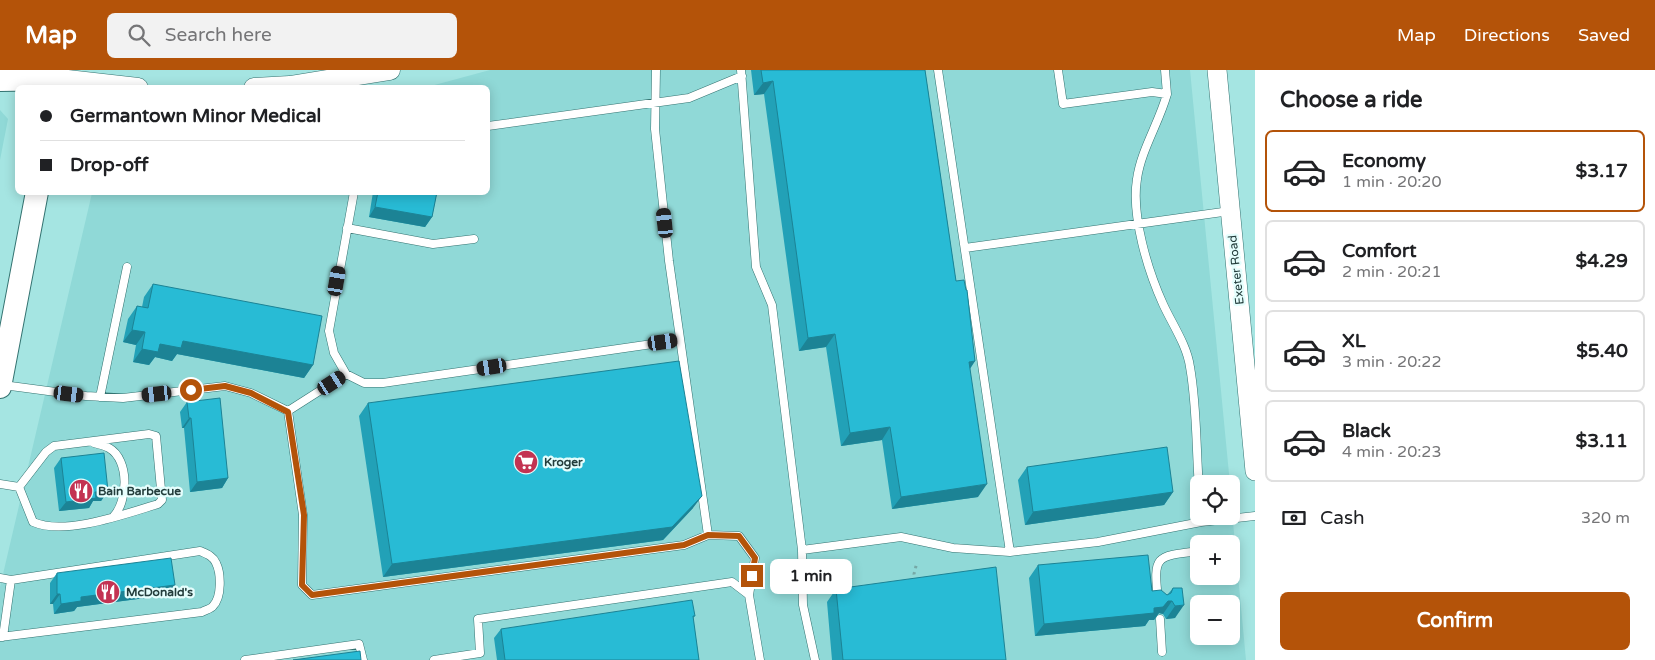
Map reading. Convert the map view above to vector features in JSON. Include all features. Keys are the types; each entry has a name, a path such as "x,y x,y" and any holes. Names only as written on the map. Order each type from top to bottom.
{"main road":[{"path":"298,85 352,78 390,70"},
{"path":"0,80 59,79 112,85"},
{"path":"0,386 36,195"}],"street":[{"name":"Exeter Road","path":"1216,70 1255,470"}],"lane":[{"path":"656,70 655,129 680,340 708,535"},
{"path":"938,70 1010,552"},
{"path":"1058,70 1063,104 1152,92 1167,94"},
{"path":"1165,70 1167,94 1137,180 1139,223 1150,271 1190,366 1198,475"},
{"path":"490,126 689,98 741,73 756,267 772,305 802,550 803,605 815,660"},
{"path":"353,195 329,331 334,353 346,374 364,383 383,383 680,340"},
{"path":"965,248 1230,211"},
{"path":"347,228 433,244 474,239"},
{"path":"100,397 127,268"},
{"path":"288,412 346,374"},
{"path":"0,386 123,398 225,386 251,393 288,412"},
{"path":"288,412 304,515 302,585 312,595 684,545 708,535 739,536 755,558 749,594 760,660"},
{"path":"149,434 156,436 162,500 158,504 99,522 45,528 33,522 19,487 46,452 54,446 149,434"},
{"path":"92,442 110,448 121,464 124,499 119,511 111,518"},
{"path":"0,484 19,487"},
{"path":"1240,517 1255,516"},
{"path":"802,550 901,538 953,548 1010,552 1098,542 1190,521"},
{"path":"0,578 11,580 200,551 210,555 217,563 220,583 219,596 213,606 202,612 2,637 11,580"},
{"path":"1158,602 1154,569 1161,560 1172,554 1190,552"},
{"path":"434,660 480,653 478,620 732,582 749,594"},
{"path":"1160,619 1162,652"},
{"path":"245,660 359,644 363,660"}],"path":[{"path":"916,588 914,574 917,562"}],"shaded area":[{"path":"490,70 1190,70 1229,475 1190,475 1190,525 1233,525 1234,535 1190,535 1190,585 1239,585 1240,595 1190,595 1190,645 1240,645 1240,596 1246,660 0,660 0,587 92,195 490,195 490,85 434,85"},
{"path":"0,110 8,119 0,160"}],"building":[{"path":"761,70 925,70 956,281 964,280 967,290 975,361 969,362 987,484 901,497 890,427 850,433 835,334 808,338 773,81 763,83"},
{"path":"377,195 436,195 432,217 375,207"},
{"path":"153,284 322,316 313,365 183,341 181,348 160,344 158,352 142,349 145,332 132,330 137,306 148,308"},
{"name":"Kroger","path":"679,361 702,496 672,527 392,564 368,403"},
{"path":"220,398 228,478 197,482 191,418 189,418 187,402"},
{"path":"1167,447 1173,492 1033,512 1027,467"},
{"path":"104,453 108,491 95,492 96,498 66,502 61,458"},
{"path":"1148,555 1152,591 1161,590 1167,595 1171,593 1173,588 1182,588 1184,605 1175,606 1172,601 1168,601 1163,607 1154,608 1154,613 1044,624 1038,565"},
{"name":"McDonald's","path":"171,558 175,585 81,597 81,601 61,604 60,594 57,594 57,573"},
{"path":"996,567 1006,660 843,660 836,589"},
{"path":"692,600 699,660 505,660 501,629"},
{"path":"360,651 361,660 293,660"}],"place":[{"name":"Kroger","path":"526,462"},
{"name":"Bain Barbecue","path":"81,491"},
{"name":"McDonald's","path":"108,592"}],"route":[{"path":"191,390 225,386 251,393 288,412 304,515 302,585 312,595 684,545 708,535 739,536 755,558 752,576"}]}
